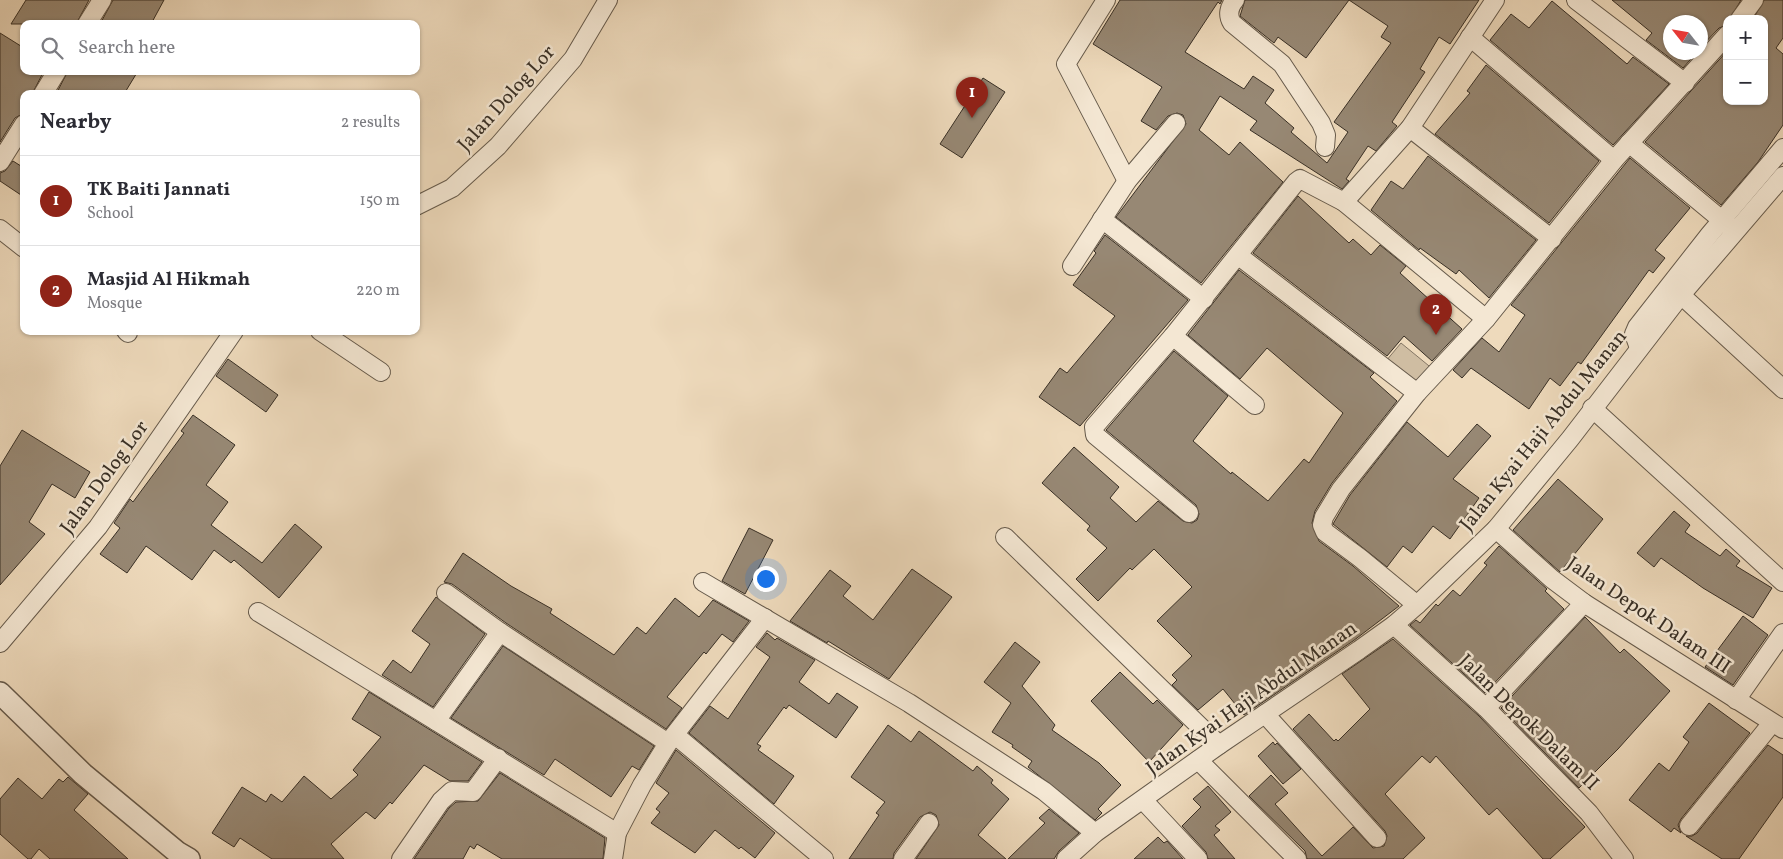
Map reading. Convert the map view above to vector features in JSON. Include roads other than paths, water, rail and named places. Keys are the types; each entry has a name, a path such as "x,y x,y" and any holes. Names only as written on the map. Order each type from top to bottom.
{"street":[{"path":"90,20 102,0"},
{"name":"Jalan Dolog Lor","path":"420,204 452,188 498,146 573,59 608,0"},
{"path":"1106,0 1066,64 1126,181"},
{"path":"1235,0 1229,10 1228,17 1282,64 1321,123 1326,135 1325,148"},
{"path":"1344,202 1410,128 1495,0"},
{"path":"1576,0 1685,83"},
{"path":"1743,15 1754,0"},
{"path":"1470,37 1614,160"},
{"path":"1417,605 1325,532 1322,524 1324,517 1342,489 1417,393 1486,319 1614,160 1723,40"},
{"path":"45,90 55,75"},
{"path":"1072,266 1126,181 1176,123"},
{"path":"1410,128 1552,239"},
{"path":"0,162 20,130"},
{"path":"1629,143 1735,231"},
{"path":"1639,348 1634,334 1637,327 1721,220 1783,148"},
{"name":"Jalan Kyai Haji Abdul Manan","path":"1066,859 1095,833 1394,625 1417,605 1496,529 1570,439 1592,408 1681,295 1783,176"},
{"path":"1189,513 1094,433 1098,423 1204,299 1300,179 1344,202 1486,319"},
{"path":"1102,218 1204,299"},
{"path":"0,229 20,245"},
{"path":"1239,256 1417,393"},
{"path":"1681,295 1783,389"},
{"name":"Jalan Dolog Lor","path":"0,643 98,527 231,335"},
{"path":"326,335 381,372"},
{"path":"1173,336 1255,405"},
{"path":"1592,408 1783,582"},
{"name":"Jalan Depok Dalam III","path":"1496,529 1552,579 1584,602 1777,726"},
{"path":"1005,537 1219,745"},
{"path":"704,582 909,703 1044,791 1095,833"},
{"path":"446,593 500,632 672,739 824,859"},
{"path":"1486,708 1584,602"},
{"path":"258,612 617,833"},
{"path":"613,859 617,833 642,785 672,739 765,618"},
{"name":"Jalan Depok Dalam II","path":"1394,625 1486,708 1589,813 1624,859"},
{"path":"436,720 500,632"},
{"path":"1736,700 1783,633"},
{"path":"0,693 83,774 177,852 189,859"},
{"path":"1265,714 1378,838"},
{"path":"1689,826 1777,726"},
{"path":"401,859 441,802 452,791 474,792 498,758"},
{"path":"1198,760 1298,859"},
{"path":"1142,800 1198,859"},
{"path":"903,859 930,823"}],"place":[{"name":"TK Baiti Jannati","path":"972,118"},
{"name":"Masjid Al Hikmah","path":"1436,335"}]}
